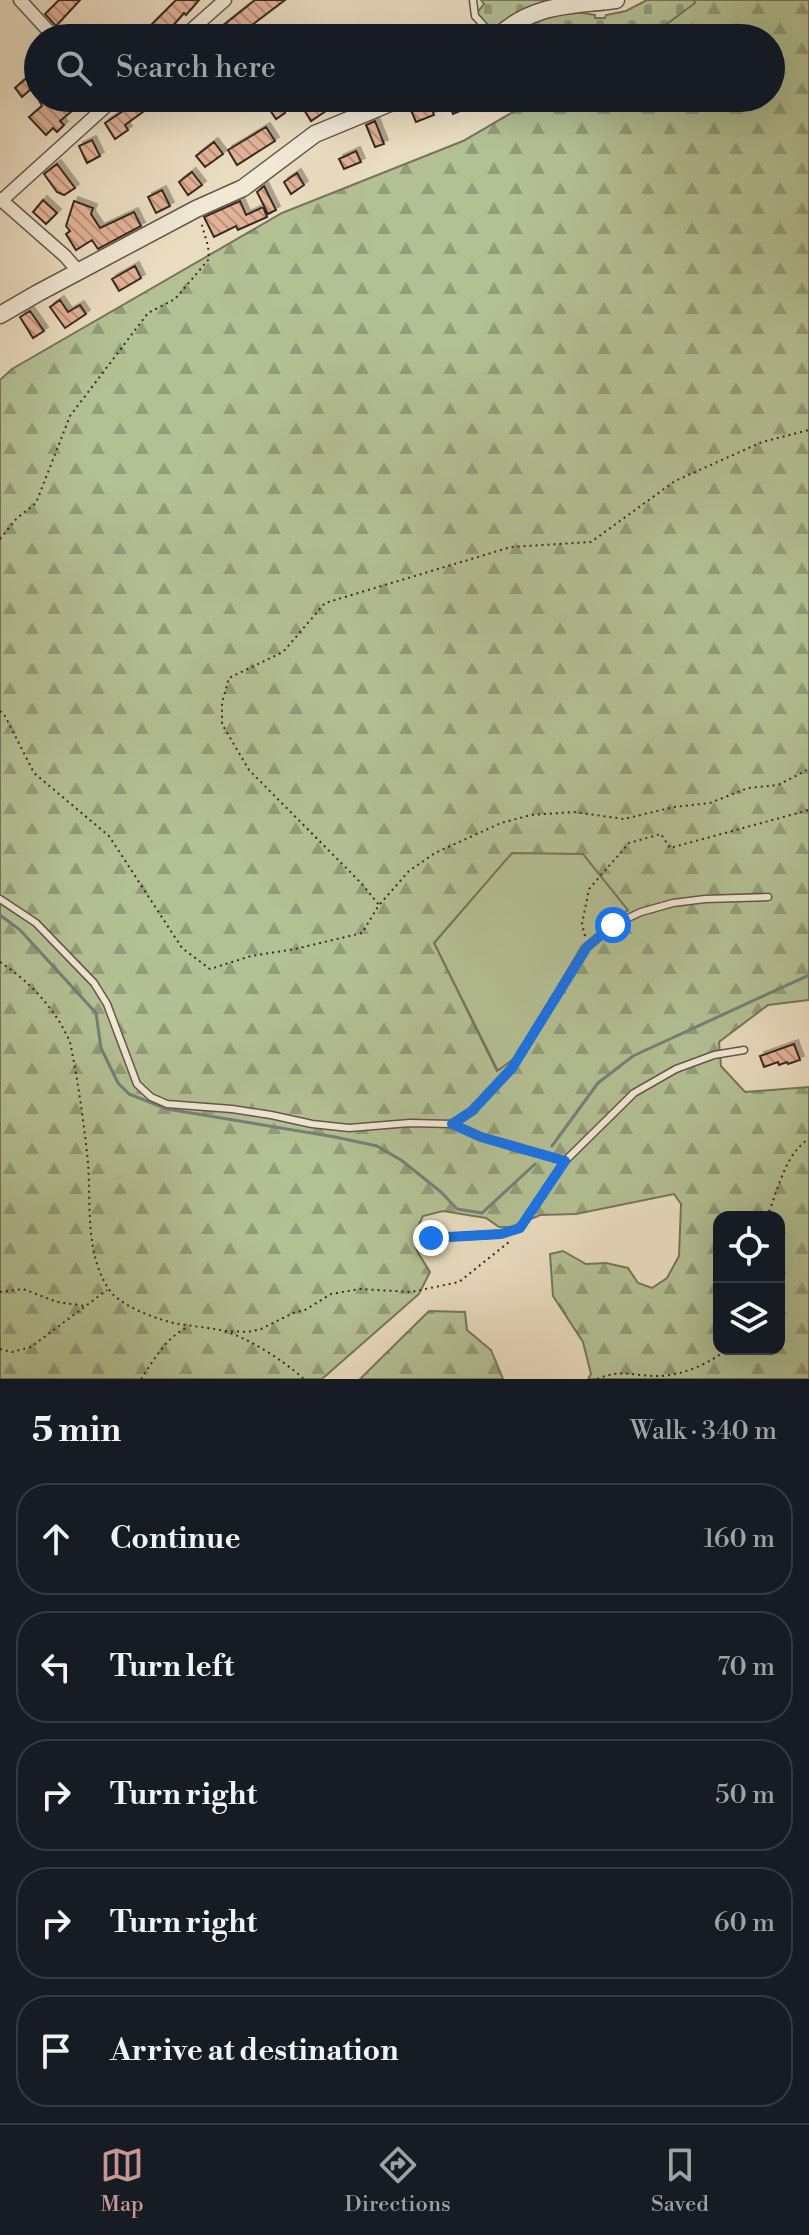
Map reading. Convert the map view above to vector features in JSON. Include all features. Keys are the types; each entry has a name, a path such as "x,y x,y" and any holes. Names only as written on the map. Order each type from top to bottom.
{"street":[{"path":"20,0 42,24"},
{"path":"198,24 225,0"},
{"path":"514,24 544,9 571,3 616,0"},
{"path":"79,272 1,200 98,112"},
{"path":"0,315 196,209 243,188 303,143 328,128 367,112"}],"lane":[{"path":"473,0 475,16 483,24"},
{"path":"452,1124 472,1111 512,1068 587,947 613,925 652,909 705,899 768,897"},
{"path":"0,899 36,923 94,983 107,1004 137,1084 151,1097 167,1104 232,1109 349,1128 410,1123 452,1124 481,1137 565,1161"},
{"path":"431,1238 501,1234 520,1228 565,1161 634,1093 676,1069 714,1055 744,1050"}],"path":[{"path":"0,539 17,518 36,503 70,416 79,403 148,313 175,299 209,259 203,226 196,209"},
{"path":"379,905 249,770 222,724 222,703 229,678 283,652 325,603 511,547 591,542 675,481 762,442 809,430"},
{"path":"0,712 5,716 34,773 109,836 182,948 210,969 251,956 362,933 379,905 409,871 435,853 501,823 531,815 574,812 624,819 674,807 710,803 748,788 778,785 809,769"},
{"path":"587,947 582,924 589,889 629,843 661,834 670,848 809,810"},
{"path":"0,962 19,975 42,998 62,1023 70,1042 88,1163 93,1243 108,1290 127,1304 159,1319 189,1326 248,1332 305,1310 331,1294 360,1289 411,1292 459,1282 512,1240 520,1228"},
{"path":"769,1211 785,1170 801,1143 809,1139"},
{"path":"0,1292 23,1289 57,1302 86,1306"},
{"path":"0,1349 12,1352 31,1347 108,1290"},
{"path":"141,1379 163,1347 189,1326"},
{"path":"222,1331 262,1349 304,1379"},
{"path":"597,1379 623,1372 665,1376 718,1355"}],"green space":[{"path":"481,0 553,0 521,12 505,24 486,24 477,13 484,4"},
{"path":"647,0 694,0 695,3 667,24 529,24 557,14 580,13 605,18 606,15 626,11"},
{"path":"694,0 809,0 809,1000 768,1005 719,1042 721,1066 745,1092 809,1087 809,1379 588,1379 591,1374 583,1342 553,1296 550,1254 563,1251 586,1264 606,1263 628,1268 638,1283 652,1288 667,1278 679,1256 681,1204 674,1194 576,1214 540,1215 513,1227 499,1227 486,1218 443,1211 423,1216 415,1246 430,1272 419,1294 322,1379 0,1379 0,380 12,369 282,213 463,141 513,112 785,112 785,24 666,24","holes":["512,853 583,854 628,910 582,946 517,1057 497,1071 434,943"]},
{"path":"512,852 584,854 628,910 582,946 516,1057 498,1071 434,943"},
{"path":"429,1311 465,1312 467,1330 491,1350 503,1379 360,1379"}],"building":[{"path":"59,0 80,0 58,24 45,14"},
{"path":"176,0 199,0 174,24 152,24"},
{"path":"255,0 285,0 253,24 225,24"},
{"path":"24,80 22,97 15,88"},
{"path":"35,112 71,112 60,121 64,125 57,132 53,128 46,135 29,117"},
{"path":"122,112 143,112 125,125 128,130 115,139 105,123"},
{"path":"271,112 284,112 285,113 276,119"},
{"path":"305,112 324,112 311,121"},
{"path":"412,112 433,112 434,115 416,122"},
{"path":"375,121 384,144 375,147 366,125"},
{"path":"266,127 275,141 237,165 228,150"},
{"path":"92,140 100,156 87,163 79,146"},
{"path":"214,142 223,154 205,167 196,156"},
{"path":"356,151 361,162 344,169 339,159"},
{"path":"57,164 75,188 64,195 57,192 44,174"},
{"path":"192,172 202,185 188,195 179,182"},
{"path":"297,173 304,185 291,194 284,182"},
{"path":"264,186 276,210 268,214 257,192"},
{"path":"162,190 170,206 156,213 148,197"},
{"path":"43,200 57,213 46,224 33,212"},
{"path":"74,201 93,208 91,214 100,228 134,212 141,226 98,249 92,240 76,250 66,234 70,231 66,226"},
{"path":"240,201 246,215 263,207 267,217 238,230 236,226 214,237 204,217"},
{"path":"135,266 141,278 119,291 112,279"},
{"path":"60,300 68,312 80,305 86,314 65,328 50,307"},
{"path":"30,311 44,331 33,338 20,317"},
{"path":"794,1044 800,1060 764,1067 760,1056"}],"waterway":[{"path":"0,915 20,930 96,1013 101,1048 118,1083 129,1094 167,1109 377,1146 401,1160 457,1209 482,1213 535,1164"},
{"path":"552,1146 598,1083 633,1056 809,975"}],"route":[{"path":"431,1238 501,1234 520,1228 565,1161 481,1137 452,1124 472,1111 512,1068 587,947 613,925"}]}
